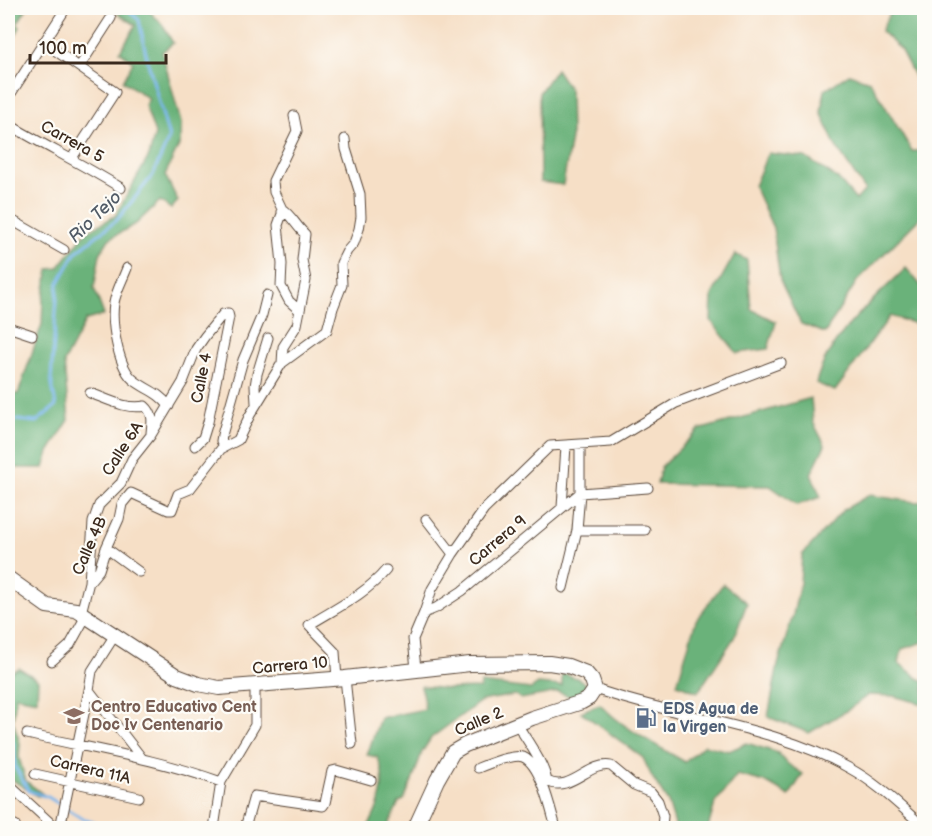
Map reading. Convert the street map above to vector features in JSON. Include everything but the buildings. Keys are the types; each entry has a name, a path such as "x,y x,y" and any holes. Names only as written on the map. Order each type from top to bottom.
{"street":[{"path":"8,98 66,8"},
{"path":"80,66 111,18"},
{"path":"43,42 115,92 72,158"},
{"path":"294,116 297,131 273,181 274,192 282,209 278,225 282,264 281,286 289,301 300,311"},
{"name":"Carrera 5","path":"8,124 72,158 121,188"},
{"path":"267,295 262,315 243,360 222,435 221,441 225,446 238,440 282,363 327,330 342,285 341,263 346,251 354,243 361,217 360,195 345,139"},
{"path":"282,209 292,216 296,226 305,234 302,260 306,280 297,325 283,347 282,363"},
{"path":"8,218 64,250"},
{"path":"127,268 114,302 114,328 120,357 128,374 136,382 161,396 169,406"},
{"name":"Calle 6A","path":"89,582 93,522 99,505 121,483 132,459 151,435 183,382 196,349 223,314 228,313"},
{"name":"Calle 4","path":"195,446 202,438 208,422 230,317 228,313"},
{"path":"8,327 32,335"},
{"path":"256,405 257,374 268,338"},
{"path":"416,669 413,639 432,589 453,554 484,510 550,446 611,442 676,403 781,363"},
{"path":"90,393 126,406 137,408 146,406 152,416 151,435"},
{"path":"563,588 577,530 580,445"},
{"name":"Calle 4B","path":"52,661 70,645 83,614 89,582 99,570 119,519 122,504 131,493 170,511 178,494 190,489 212,459 225,446"},
{"path":"562,507 566,446"},
{"path":"580,493 648,488"},
{"name":"Carrera 9","path":"424,613 462,591 580,493"},
{"path":"426,519 453,554"},
{"path":"577,530 645,530"},
{"path":"106,548 140,572"},
{"path":"352,744 335,652 309,626 365,591 386,570"},
{"name":"Carrera 10","path":"8,578 47,606 76,610 83,614 177,676 198,684 219,688 470,664 549,663 568,666 586,673 595,689"},
{"path":"8,784 58,828 66,800 92,671 115,635"},
{"path":"214,828 221,782 255,725 255,685"},
{"path":"595,689 628,700 763,734 807,749 849,767 882,790 924,827"},
{"name":"Calle 2","path":"416,828 436,780 453,752 517,724 582,702 589,698 595,689"},
{"path":"89,690 141,757"},
{"path":"517,724 539,761 547,781 545,792"},
{"path":"27,734 77,746 141,757 221,782"},
{"path":"478,768 518,756 523,757 533,767 545,792 556,828"},
{"path":"547,781 558,785 570,782 601,766 611,766 634,785 651,792 658,801 663,816 662,828"},
{"path":"245,828 254,795 323,806 333,771 371,780"},
{"name":"Carrera 11A","path":"35,774 139,797"}],"green space":[{"path":"8,8 27,8 17,24 20,27 8,50"},
{"path":"109,8 146,8 162,24 173,43 162,52 181,123 180,143 165,175 178,201 171,209 160,201 136,224 109,239 100,254 94,288 104,315 86,320 64,362 69,420 49,452 44,468 8,468 8,394 18,394 42,324 43,299 49,269 58,268 86,232 115,216 149,156 155,134 145,105 149,99 123,81 133,62 120,51 136,25"},
{"path":"892,8 924,8 924,95 900,49 881,31"},
{"path":"556,69 570,90 571,138 563,185 540,182 539,93"},
{"path":"849,74 870,81 912,151 924,151 924,214 857,281 825,333 801,324 780,280 773,228 754,186 768,153 805,157 838,179 856,200 865,190 835,145 821,112 825,90"},
{"path":"735,254 747,260 751,309 776,322 768,349 737,353 711,321 712,295"},
{"path":"906,268 924,289 924,335 923,326 890,316 835,391 816,383 830,350 841,335 866,306"},
{"path":"811,398 813,422 825,445 811,474 821,497 797,505 770,486 657,484 661,467 699,430"},
{"path":"869,495 915,502 924,501 924,642 902,649 899,663 924,681 924,704 893,696 868,695 809,733 768,717 778,664 800,583 802,555 843,510"},
{"path":"723,584 747,603 734,638 698,692 677,684 696,620"},
{"path":"19,668 38,680 37,700 16,696 13,721 20,743 19,758 26,781 44,795 37,796 8,777 8,673"},
{"path":"562,673 579,679 588,686 586,693 574,698 558,692 521,699 515,695 481,701 431,738 422,752 404,800 399,802 387,828 367,828 381,794 381,765 377,757 367,755 380,718 425,709 421,686 448,689 480,688 481,683 531,689 538,684 562,686"},
{"path":"600,704 629,728 685,762 704,745 729,751 747,743 778,753 788,764 803,774 789,796 765,782 737,775 715,803 708,828 676,828 668,802 643,758 581,712"}],"waterway":[{"name":"Rio Tejo","path":"8,419 36,422 56,406 51,379 58,284 76,252 117,220 153,175 169,138 147,59 139,20 126,8"},
{"name":"Rio Tejo","path":"8,722 14,747 15,767 29,791 48,797 83,819 111,828"}],"place":[{"name":"Centro Educativo Cent Doc Iv Centenario","path":"74,716"},
{"name":"EDS Agua de la Virgen","path":"646,718"}]}
